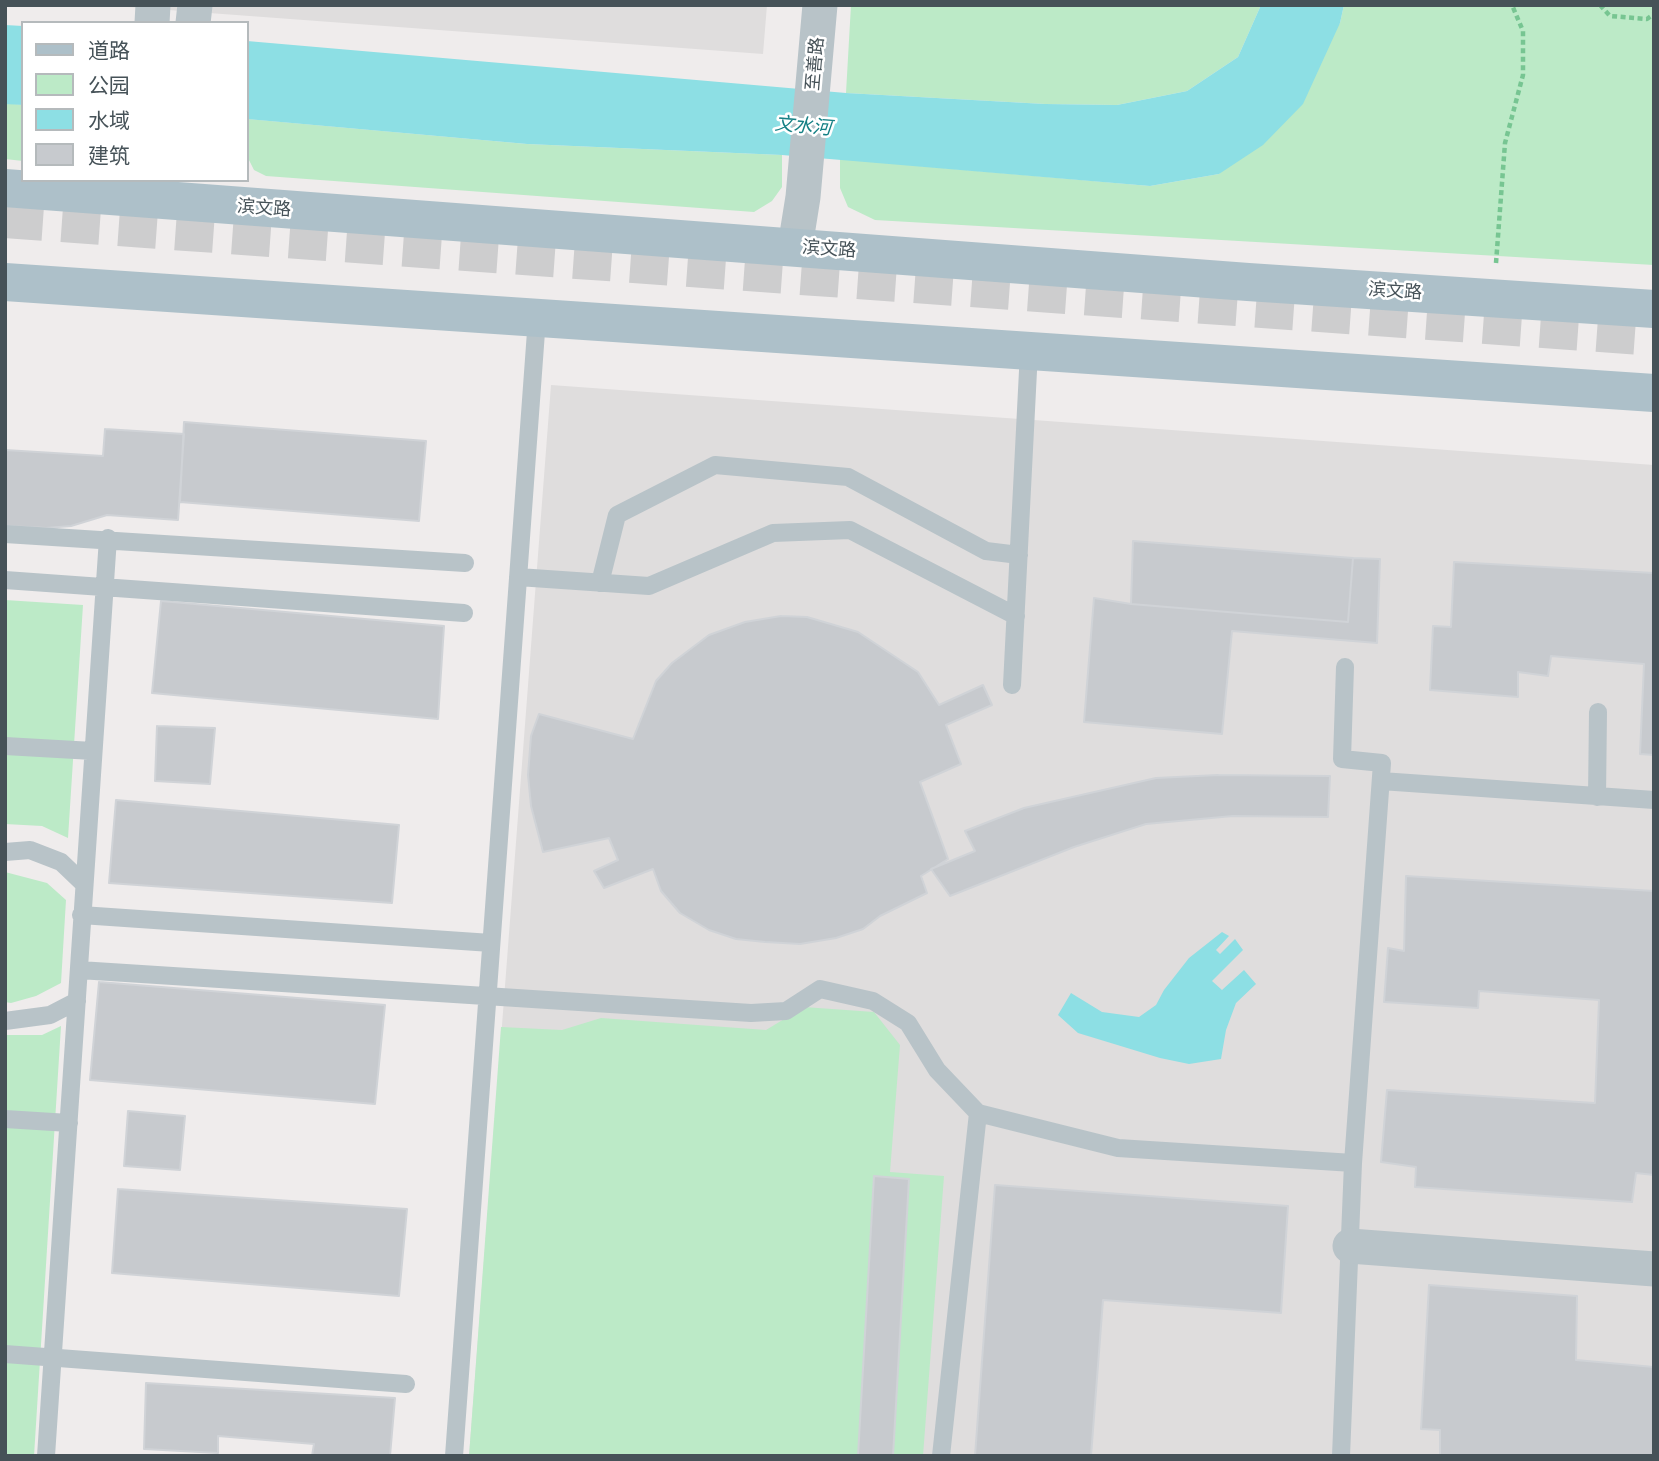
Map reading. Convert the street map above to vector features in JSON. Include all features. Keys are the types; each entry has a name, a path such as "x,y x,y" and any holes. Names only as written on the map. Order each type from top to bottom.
{"main road":[{"name":"滨文路","path":"5,188 184,192 795,247 1654,309"},
{"path":"5,282 1654,393"}],"street":[{"name":"至善路","path":"795,247 803,197 820,5"},
{"path":"1350,1246 1654,1269"}],"lane":[{"path":"454,1456 537,318"},
{"path":"1012,685 1029,351"},
{"path":"600,583 617,515 715,465 849,477 986,551 1019,555"},
{"path":"518,577 649,586 774,533 850,530 1016,616"},
{"path":"5,534 108,538 465,563"},
{"path":"46,1456 108,538"},
{"path":"5,580 464,613"},
{"path":"1341,1456 1353,1163 1382,763 1342,759 1345,667"},
{"path":"1597,796 1598,712"},
{"path":"5,746 93,751"},
{"path":"1381,781 1654,800"},
{"path":"5,852 30,850 61,863 84,884"},
{"path":"81,915 491,943"},
{"path":"79,970 751,1013 786,1011 820,989 873,1001 908,1023 937,1070 978,1113 1118,1147 1353,1163"},
{"path":"5,1021 50,1015 77,1002"},
{"path":"941,1456 978,1113"},
{"path":"5,1119 69,1123"},
{"path":"5,1354 406,1384"}],"path":[{"path":"1493,299 1505,143 1523,75 1523,31 1512,5"},
{"path":"1600,5 1610,16 1647,19 1654,14"}],"shaded area":[{"path":"101,5 767,5 763,54"},
{"path":"551,385 1654,465 1654,1456 469,1456"}],"green space":[{"path":"851,5 1261,5 1238,57 1187,91 1117,105 1045,104 846,93"},
{"path":"1344,5 1654,5 1654,265 875,220 848,207 840,188 840,159 1150,186 1219,174 1340,23"},
{"path":"5,103 21,105 21,161 5,159"},
{"path":"248,119 527,144 782,155 782,187 772,201 754,212 266,176 254,170 248,158"},
{"path":"5,600 83,605 68,838 42,826 5,824"},
{"path":"5,872 47,883 66,900 61,983 36,996 11,1003 5,1002"},
{"path":"804,1007 874,1012 900,1045 890,1172 944,1176 923,1456 469,1456 501,1027 562,1030 601,1018 766,1030"},
{"path":"61,1026 34,1456 5,1456 5,1035 42,1035"}],"water":[{"name":"文水河","path":"1261,5 1344,5 1340,23 1303,104 1263,145 1219,174 1150,186 782,155 527,144 248,119 248,41 846,93 1045,104 1117,105 1187,91 1238,57"},
{"path":"5,25 21,26 21,105 5,104"},
{"path":"1222,932 1229,936 1216,950 1220,954 1235,939 1243,950 1212,981 1222,990 1244,970 1256,984 1236,1003 1226,1030 1221,1059 1189,1064 1160,1058 1078,1033 1058,1015 1071,993 1102,1012 1139,1017 1156,1005 1189,958"}],"building":[{"path":"184,422 426,441 419,521 180,502"},
{"path":"105,429 184,434 178,520 107,515 71,526 5,526 5,450 103,456"},
{"path":"1133,541 1353,558 1348,622 1131,604"},
{"path":"1353,558 1380,559 1377,643 1232,631 1222,734 1084,722 1094,598 1131,604 1348,622"},
{"path":"1454,562 1654,573 1654,755 1640,754 1644,664 1551,656 1548,676 1518,672 1518,697 1430,690 1433,626 1451,627"},
{"path":"161,601 444,626 438,719 152,693"},
{"path":"781,616 807,617 858,632 918,672 939,705 983,685 992,705 946,725 961,764 920,782 948,859 921,876 927,893 880,916 863,929 836,938 800,944 736,939 709,930 680,913 661,891 653,869 604,888 594,871 618,860 609,838 543,852 531,806 528,775 531,736 539,714 633,739 656,681 672,663 709,635 745,622"},
{"path":"157,726 215,728 210,784 155,781"},
{"path":"1218,775 1330,776 1328,817 1233,816 1146,824 1074,847 950,896 931,869 975,851 965,831 1024,808 1156,778"},
{"path":"116,800 399,825 392,903 109,883"},
{"path":"1406,876 1654,891 1654,1175 1636,1173 1632,1202 1415,1187 1416,1167 1381,1162 1387,1090 1595,1103 1599,1000 1479,991 1478,1008 1384,1002 1388,948 1404,951"},
{"path":"99,982 385,1005 375,1104 90,1080"},
{"path":"128,1111 185,1116 180,1170 124,1166"},
{"path":"874,1176 909,1179 893,1456 858,1456"},
{"path":"995,1185 1288,1206 1281,1313 1103,1300 1091,1456 975,1456"},
{"path":"118,1189 407,1209 399,1296 112,1273"},
{"path":"1429,1285 1577,1296 1576,1360 1654,1367 1654,1456 1440,1456 1440,1430 1421,1429"},
{"path":"146,1383 395,1398 390,1456 312,1456 314,1444 218,1436 218,1453 144,1449"}],"tunnel":[{"path":"5,219 1654,337"}]}
